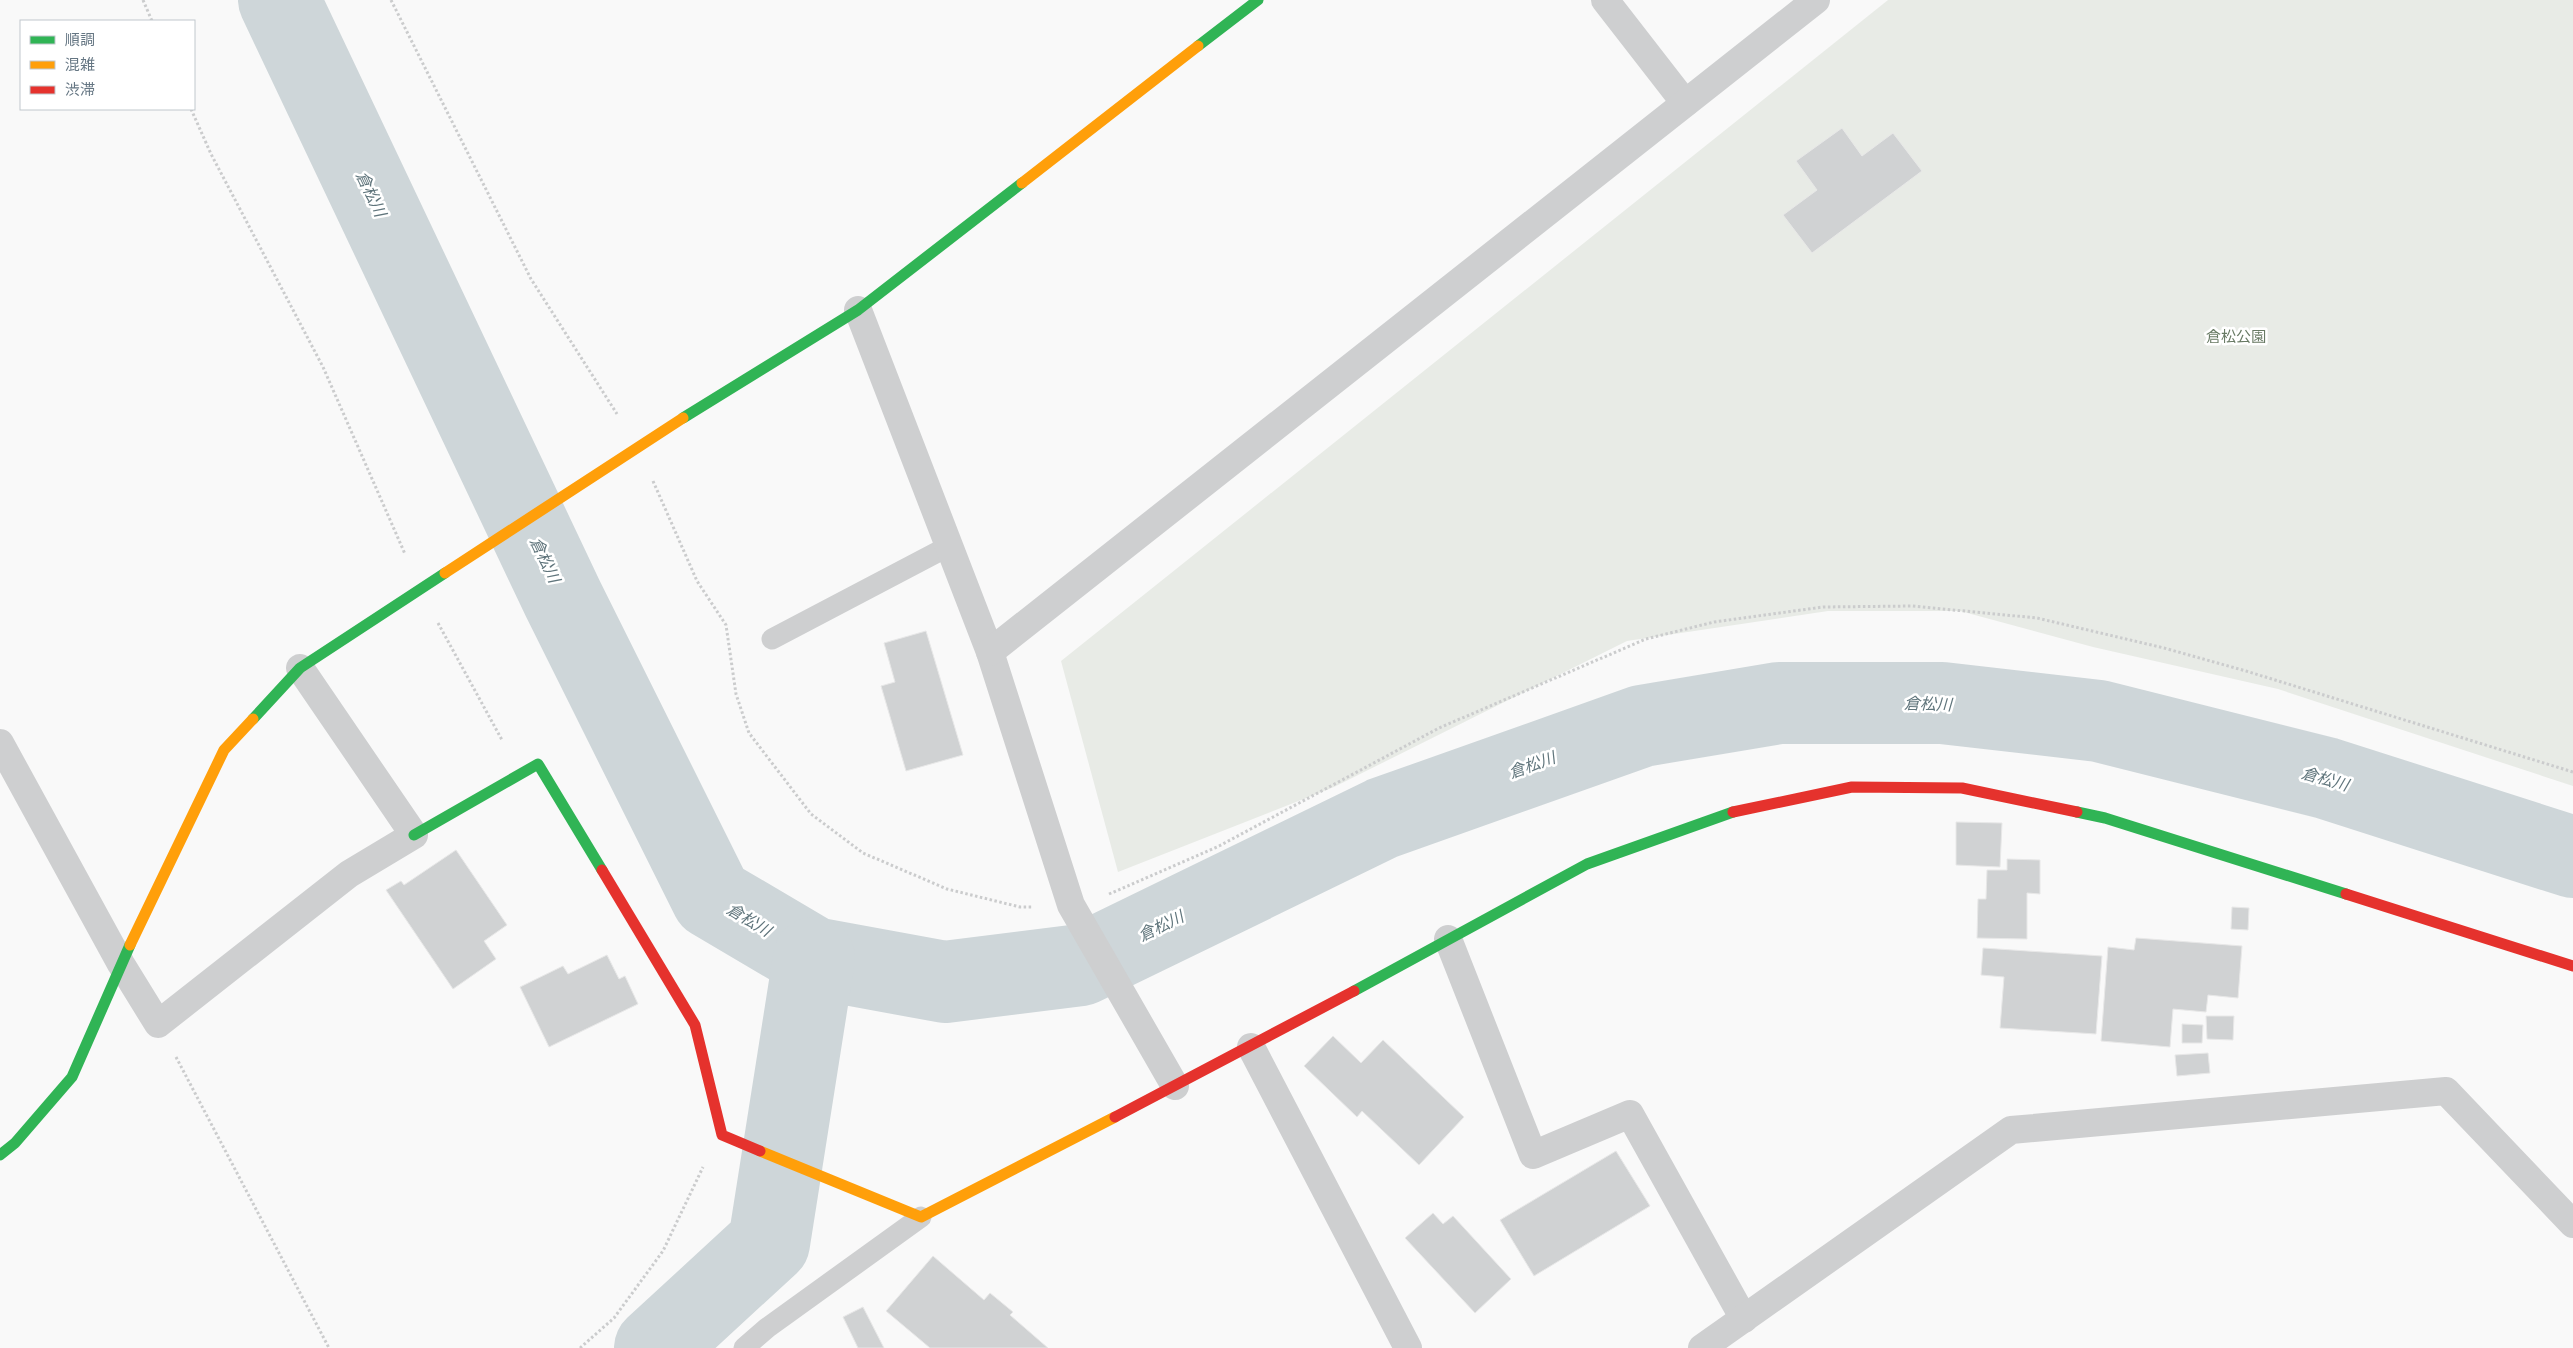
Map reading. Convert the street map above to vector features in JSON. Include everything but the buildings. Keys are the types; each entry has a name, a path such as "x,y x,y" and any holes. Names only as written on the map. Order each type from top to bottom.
{"street":[{"path":"0,1155 15,1142 72,1077 121,964 224,750 300,668 419,588 638,446 858,310 1258,0"},
{"path":"1605,0 1685,103"},
{"path":"990,652 1816,0"},
{"path":"858,310 990,652 1071,905 1175,1086"},
{"path":"300,668 414,835"},
{"path":"0,743 121,964 158,1024 349,874 538,764 695,1024 722,1134 921,1217 1251,1047 1587,864 1727,813 1852,787 1962,788 2105,818 2573,966"},
{"path":"1448,939 1534,1154 1630,1114 1744,1319"},
{"path":"1251,1047 1408,1348"},
{"path":"1702,1348 2011,1130 2446,1091 2573,1224"}],"lane":[{"path":"772,639 949,546"},
{"path":"744,1348 767,1328 921,1217"}],"path":[{"path":"143,0 152,20"},
{"path":"391,0 531,279 638,446 697,581 726,625 736,694 749,733 811,814 863,853 947,889 1020,907 1071,905 1118,892 1219,846 1439,728 1646,639 1714,622 1823,606 1912,606 2037,618 2164,648 2246,671 2573,772"},
{"path":"191,110 211,154 323,367 419,588 521,774"},
{"path":"158,1024 329,1348"},
{"path":"580,1348 614,1318 663,1251 697,1178 722,1134"}],"green space":[{"name":"倉松公園","path":"1888,0 2573,0 2573,786 2278,689 2093,647 1960,611 1828,611 1627,641 1334,787 1118,872 1061,661"}],"waterway":[{"name":"倉松川","path":"279,0 563,599 712,898 814,958 945,982 1081,965 1383,818 1642,726 1779,703 1942,703 2099,721 2326,778 2573,857"},
{"path":"655,1348 769,1243 814,958"}],"traffic: fast":[{"path":"1198,46 1258,0"},
{"path":"683,418 858,310 1022,183"},
{"path":"253,719 300,668 445,573"},
{"path":"414,835 538,764 602,870"},
{"path":"1354,991 1587,864 1733,812"},
{"path":"2077,812 2105,818 2346,894"},
{"path":"0,1155 15,1143 72,1077 130,945"}],"traffic: slow":[{"path":"1022,183 1198,46"},
{"path":"445,573 683,418"},
{"path":"130,945 224,750 253,719"},
{"path":"760,1151 921,1217 1115,1117"}],"traffic: jam":[{"path":"1733,812 1852,787 1962,788 2077,812"},
{"path":"602,870 695,1025 722,1135 760,1151"},
{"path":"2346,894 2573,966"},
{"path":"1115,1117 1354,991"}]}
